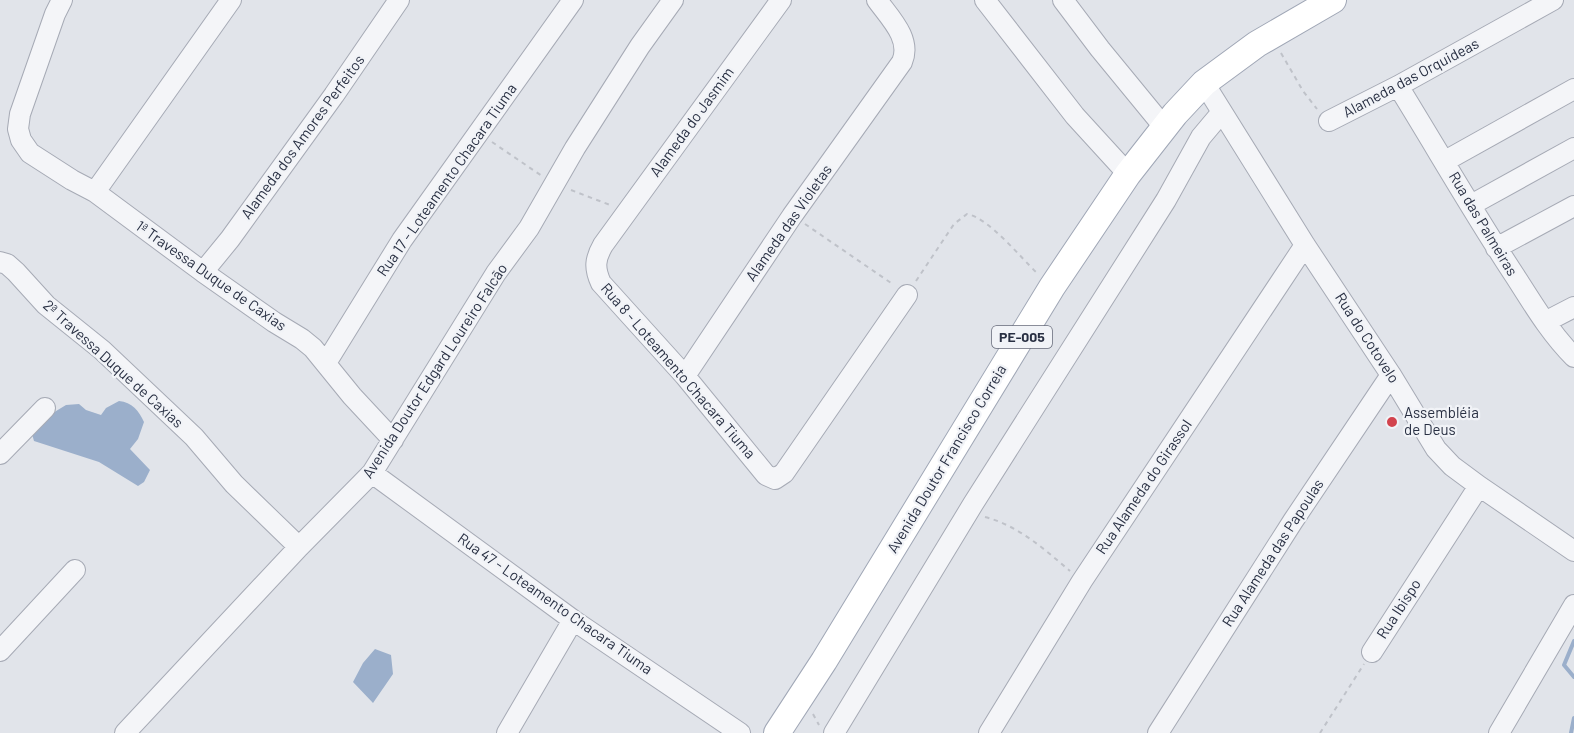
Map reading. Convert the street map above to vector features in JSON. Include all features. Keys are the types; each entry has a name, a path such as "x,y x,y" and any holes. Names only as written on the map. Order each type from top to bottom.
{"main road":[{"name":"Avenida Doutor Francisco Correia","path":"777,733 830,651 1052,287 1128,174 1164,126 1204,83 1271,35 1333,0"}],"street":[{"name":"1ª Travessa Duque de Caxias","path":"62,0 20,114 18,129 21,140 30,153 95,192 203,272 302,339 393,440"},
{"path":"95,192 231,0"},
{"name":"Alameda dos Amores Perfeitos","path":"203,272 230,239 334,95 399,0"},
{"name":"Rua 17 - Loteamento Chacara Tiuma","path":"326,363 402,240 573,0"},
{"name":"Avenida Doutor Edgard Loureiro Falcão","path":"125,733 299,547 372,473 496,273 529,228 575,148 640,46 673,0"},
{"name":"Alameda do Jasmim","path":"603,245 782,0"},
{"name":"Alameda das Violetas","path":"685,376 792,216 905,56 906,43 877,0"},
{"path":"984,0 1075,116 1128,174"},
{"path":"1063,0 1164,126"},
{"name":"Alameda das Orquideas","path":"1329,121 1398,86 1553,0"},
{"name":"Rua do Cotovelo","path":"1204,83 1436,449 1479,486 1574,551"},
{"name":"Rua das Palmeiras","path":"1398,86 1496,248 1545,322 1574,357"},
{"path":"1445,161 1574,89"},
{"path":"834,733 968,513 1166,200 1201,137 1222,112"},
{"path":"1471,205 1574,148"},
{"path":"1496,248 1574,206"},
{"name":"Rua 8 - Loteamento Chacara Tiuma","path":"603,245 595,264 601,283 685,376 766,475 775,479 784,473 908,295"},
{"name":"Rua Alameda do Girassol","path":"989,733 1082,581 1305,245"},
{"name":"2ª Travessa Duque de Caxias","path":"0,262 7,264 16,272 46,305 102,350 186,429 234,484 299,547"},
{"path":"1545,322 1574,307"},
{"name":"Rua Alameda das Papoulas","path":"1158,733 1293,521 1391,375"},
{"path":"0,454 45,408"},
{"name":"Rua 47 - Loteamento Chacara Tiuma","path":"372,473 573,620 740,733"},
{"name":"Rua Ibispo","path":"1372,652 1479,486"},
{"path":"0,651 75,570"},
{"path":"1499,733 1574,605"},
{"path":"507,733 573,620"}],"path":[{"name":"Alameda das Orquideas","path":"1271,35 1303,91 1324,119 1329,121"},
{"path":"792,216 908,295 954,224 967,214 992,230 1052,287"},
{"path":"968,513 988,517 1017,529 1082,581"},
{"name":"Rua Ibispo","path":"1320,733 1372,652"}],"water":[{"path":"119,401 128,403 134,408 144,422 138,439 130,449 150,470 144,482 138,486 99,462 34,441 32,434 38,422 66,405 79,404 86,410 101,415 106,408"},
{"path":"375,649 391,655 393,674 373,703 353,682 363,663"}],"waterway":[{"path":"1574,641 1564,665 1574,677"},
{"path":"1571,733 1574,718"}],"place":[{"name":"Assembléia de Deus","path":"1392,422"}]}
